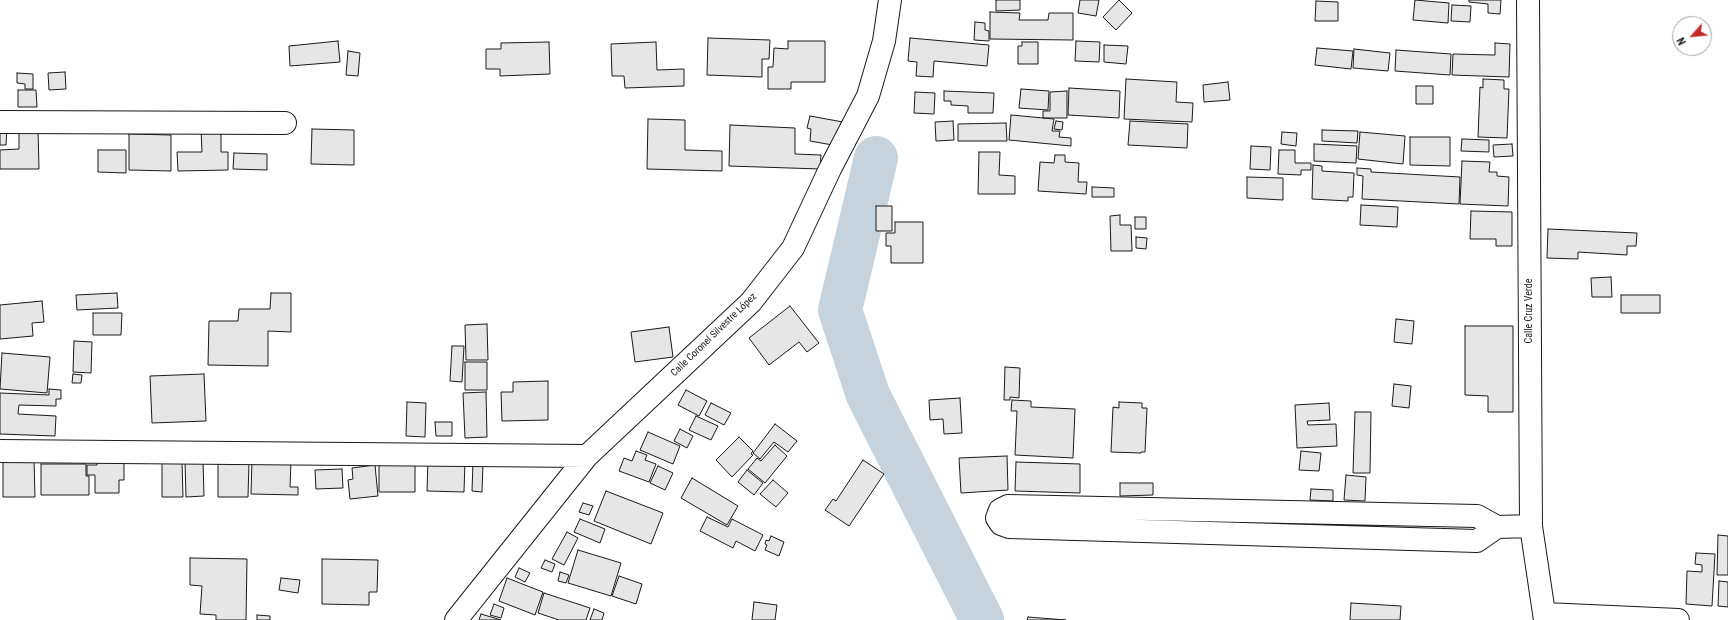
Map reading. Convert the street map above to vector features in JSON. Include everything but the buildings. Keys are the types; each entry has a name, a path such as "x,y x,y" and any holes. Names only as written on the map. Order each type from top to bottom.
{"street":[{"name":"Calle Coronel Silvestre López","path":"456,620 587,456 751,302 793,248 830,169 868,96 884,41 890,0"},
{"name":"Calle Cruz Verde","path":"1528,0 1531,526 1545,617"},
{"path":"0,122 285,123"},
{"path":"0,451 587,456"},
{"path":"1497,527 1477,541 1009,527 1001,524 997,518 1000,510 1008,506 1016,506 1477,516 1497,527 1531,526"},
{"path":"1545,617 1678,620"}],"waterway":[{"path":"876,158 840,310 868,395 982,620"}]}
